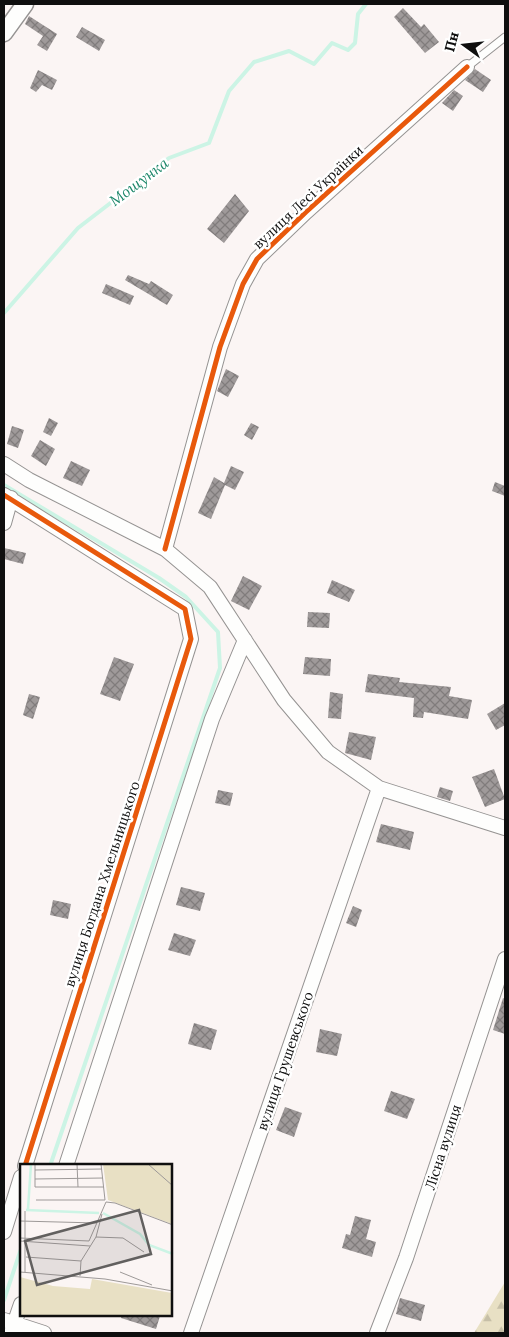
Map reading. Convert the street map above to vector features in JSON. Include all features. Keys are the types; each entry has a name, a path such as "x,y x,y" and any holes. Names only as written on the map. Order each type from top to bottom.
{"street":[{"path":"4,33 25,4"},
{"name":"вулиця Лесі Українки","path":"165,549 220,347 243,284 257,259 467,67"},
{"path":"4,464 29,480 165,549 210,587 284,700 328,752 379,788 505,828"},
{"path":"4,523 7,496"},
{"name":"вулиця Богдана Хмельницького","path":"7,496 185,609 191,639 26,1164"},
{"path":"67,1164 212,718 245,640"},
{"name":"вулиця Грушевського","path":"191,1333 379,788"},
{"name":"Лісна вулиця","path":"377,1333 406,1258 505,959"},
{"path":"4,1232 20,1180"},
{"path":"20,1306 10,1326 44,1333"}],"lane":[{"name":"вулиця Лесі Українки","path":"467,67 505,37"}],"green space":[{"path":"505,1282 505,1333 474,1333"}],"building":[{"path":"403,8 421,27 424,24 439,42 425,53 394,17"},
{"path":"29,16 57,34 47,51 37,45 43,36 25,24"},
{"path":"82,27 105,40 99,51 76,37"},
{"path":"475,69 491,80 483,92 465,80"},
{"path":"38,70 57,80 52,90 42,85 36,92 30,88"},
{"path":"454,90 463,96 453,111 442,103"},
{"path":"235,194 249,211 224,243 207,229"},
{"path":"128,275 149,284 151,281 173,295 167,305 125,280"},
{"path":"106,284 134,296 130,305 102,293"},
{"path":"226,369 239,376 228,397 217,391"},
{"path":"49,418 58,423 51,436 43,432"},
{"path":"251,423 259,427 252,440 244,435"},
{"path":"12,426 24,430 18,448 7,444"},
{"path":"40,440 55,449 46,466 31,456"},
{"path":"71,461 90,470 82,486 63,478"},
{"path":"231,466 244,472 235,490 225,485 211,519 198,513 214,477 224,483"},
{"path":"495,482 505,486 505,496 492,491"},
{"path":"4,548 26,553 23,564 4,559"},
{"path":"243,576 262,586 249,610 231,601"},
{"path":"332,580 355,590 349,602 327,593"},
{"path":"308,612 330,613 329,628 307,627"},
{"path":"114,657 134,664 120,701 100,694"},
{"path":"305,657 331,659 330,676 303,674"},
{"path":"368,674 400,678 399,682 451,687 449,696 472,700 468,719 424,712 423,718 413,717 414,698 365,692"},
{"path":"330,692 343,694 341,719 328,718"},
{"path":"29,694 40,697 33,719 23,715"},
{"path":"505,703 505,725 496,730 487,714"},
{"path":"349,732 376,737 371,760 345,753"},
{"path":"494,769 505,799 485,807 472,777"},
{"path":"440,787 453,791 450,801 437,797"},
{"path":"218,790 233,793 230,806 215,803"},
{"path":"381,824 414,832 410,850 376,842"},
{"path":"181,887 205,893 200,911 176,905"},
{"path":"53,900 71,904 68,919 50,915"},
{"path":"353,906 362,910 356,927 346,923"},
{"path":"174,933 196,940 190,956 168,950"},
{"path":"503,998 505,999 505,1034 493,1030"},
{"path":"194,1023 217,1030 211,1050 188,1044"},
{"path":"320,1029 342,1034 337,1056 316,1052"},
{"path":"391,1091 415,1099 407,1119 384,1111"},
{"path":"285,1107 302,1113 294,1137 276,1130"},
{"path":"355,1216 371,1220 366,1239 376,1242 372,1257 342,1248 346,1234 350,1235"},
{"path":"400,1298 425,1305 421,1321 396,1314"},
{"path":"121,1317 160,1317 156,1329"}],"waterway":[{"name":"Мощунка","path":"4,313 78,228 169,158 209,143 229,91 254,62 289,51 314,64 332,43 348,50 355,43 358,14 366,4"},
{"path":"4,485 159,578 186,597 218,632 220,668 51,1164"},
{"path":"4,1300 20,1252"}],"cycle path":[{"path":"165,549 220,347 243,284 257,259 306,212 467,67"},
{"path":"4,495 185,609 191,639 26,1164"}]}
